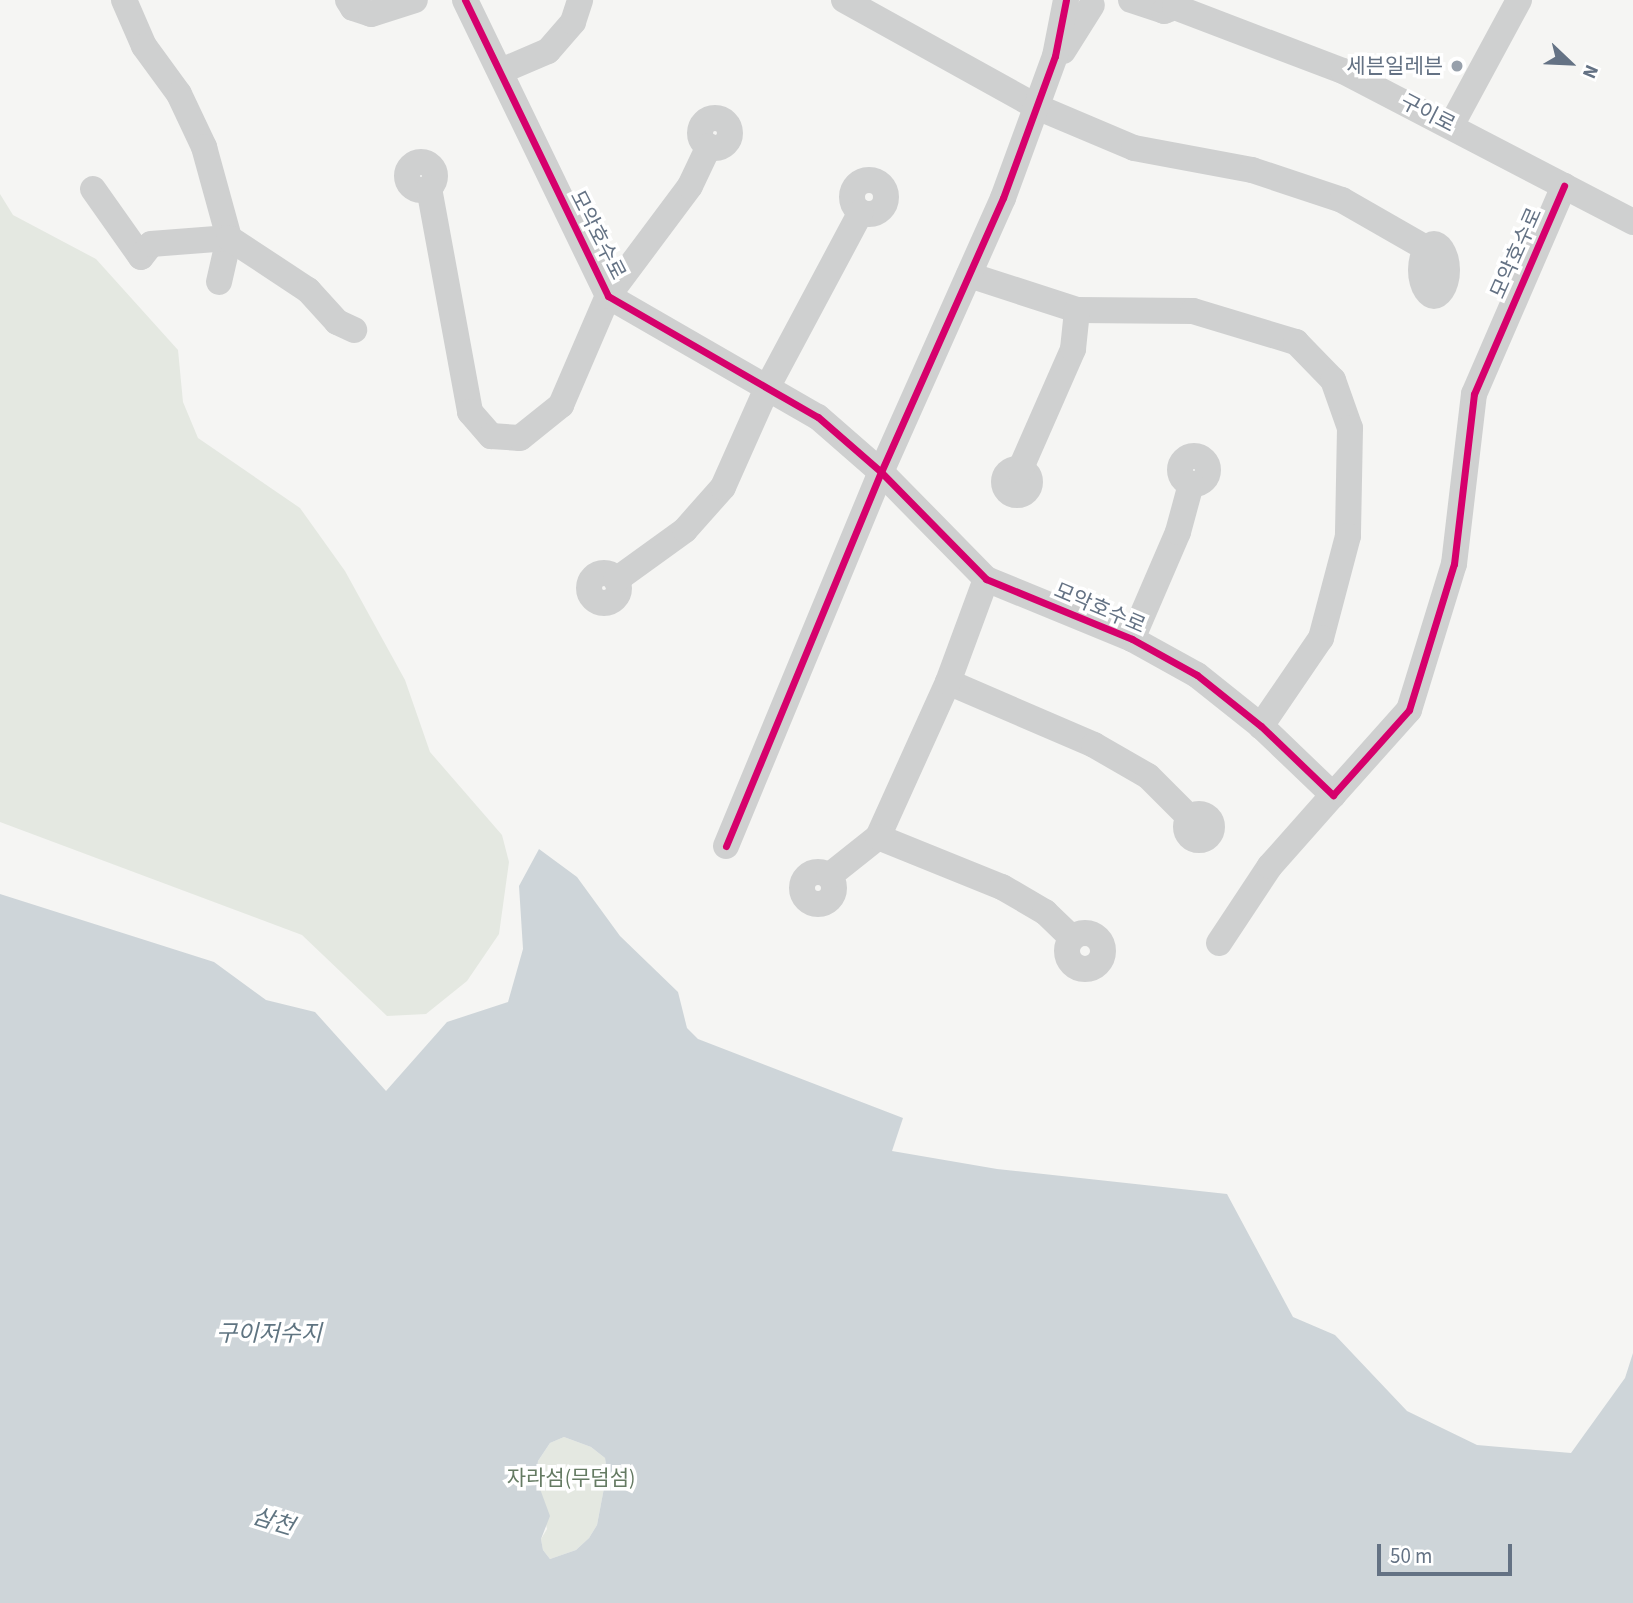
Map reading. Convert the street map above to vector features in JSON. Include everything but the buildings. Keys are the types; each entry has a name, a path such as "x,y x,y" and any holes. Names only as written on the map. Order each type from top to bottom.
{"street":[{"path":"124,0 144,46 179,93 204,147 229,238 219,282"},
{"path":"348,0 353,8 371,14 415,0"},
{"name":"모악호수로","path":"465,0 608,296 818,417 881,472 986,579 1132,639 1197,675 1261,726 1333,795 1409,710 1454,564 1474,394 1564,186"},
{"path":"501,71 548,51 573,22 580,0"},
{"path":"844,0 1037,107 1134,148 1252,170 1342,200 1424,247"},
{"path":"726,846 881,472 969,275 1037,107 1055,56 1066,0"},
{"name":"구이로","path":"1131,0 1164,11 1175,3 1343,71 1452,124 1633,222"},
{"path":"1452,124 1519,0"},
{"path":"1055,56 1069,48 1094,2"},
{"path":"429,188 470,412 491,436 520,438 561,405 608,296 690,186 709,146"},
{"path":"93,189 141,257 151,244 229,238 309,290 337,322 354,330"},
{"path":"616,580 684,530 723,486 768,386 861,212"},
{"path":"969,275 1077,310 1193,311 1296,342 1333,380 1350,428 1348,536 1321,638 1261,726"},
{"path":"1020,470 1073,349 1077,310"},
{"path":"1132,639 1178,532 1191,484"},
{"path":"829,876 878,837 948,682 986,579"},
{"path":"948,682 1094,745 1148,776 1189,817"},
{"path":"1219,943 1270,866 1333,795"},
{"path":"878,837 1002,887 1045,912 1072,938"}],"green space":[{"path":"0,194 13,215 96,259 178,350 183,402 198,438 300,508 345,571 405,680 430,752 502,835 509,862 499,934 467,981 426,1014 387,1016 302,935 0,822"},
{"name":"자라섬(무덤섬)","path":"564,1437 591,1447 605,1458 607,1472 597,1525 589,1538 576,1550 550,1559 543,1550 541,1539 547,1529 536,1478 538,1461 550,1443"}],"water":[{"name":"구이저수지","path":"539,849 577,877 620,936 678,992 687,1028 698,1039 903,1118 892,1151 997,1169 1227,1194 1293,1317 1335,1335 1407,1411 1477,1445 1571,1453 1625,1378 1633,1353 1633,1603 0,1603 0,894 214,962 266,1000 315,1012 386,1091 447,1022 508,1002 523,949 519,886","holes":["564,1437 591,1447 605,1458 607,1472 597,1525 589,1538 576,1550 550,1559 543,1550 541,1539 550,1516 536,1478 538,1461 550,1443"]}],"cycle path":[{"path":"465,0 608,296 818,417 881,472 986,579 1132,639 1197,675 1261,726 1333,795 1409,710 1454,564 1474,394 1564,186"},
{"path":"726,846 881,472 1003,198 1055,56 1066,0"}],"place":[{"name":"세븐일레븐","path":"1457,66"}],"water label":[{"name":"삼천","path":"273,1522"}]}
